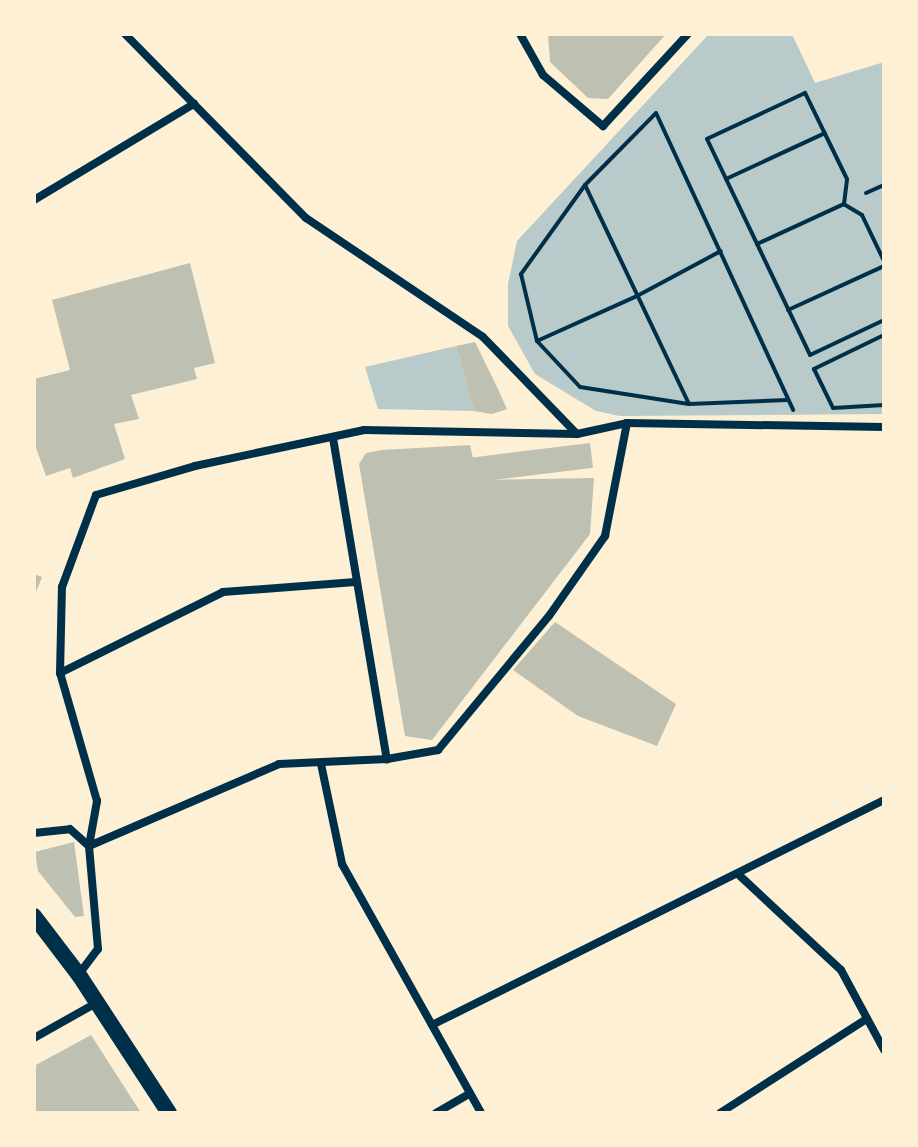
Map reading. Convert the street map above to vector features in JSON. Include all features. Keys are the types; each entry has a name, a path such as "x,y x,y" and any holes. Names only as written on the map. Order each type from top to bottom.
{"main road":[{"path":"34,916 79,975 169,1113"}],"street":[{"path":"125,34 306,218 483,337 577,434"},
{"path":"520,34 543,75 603,126 688,34"},
{"path":"34,200 194,104"},
{"path":"89,846 279,764 387,759 438,750 549,616 605,536 627,423"},
{"path":"79,975 98,949 89,846 97,801 60,673 62,587 96,495 195,466 364,430 577,434 627,423 884,427"},
{"path":"333,438 387,759"},
{"path":"60,673 223,592 356,582"},
{"path":"321,764 342,864 481,1113"},
{"path":"432,1025 739,875 880,801"},
{"path":"34,833 70,829 89,846"},
{"path":"739,875 841,970 865,1020 884,1050"},
{"path":"34,1038 96,1003"},
{"path":"720,1113 865,1020"},
{"path":"436,1113 469,1094"}],"path":[{"path":"844,204 847,179 805,93 707,139 810,355 884,320"},
{"path":"656,113 721,251 787,400 689,404 580,387 537,341 521,274 585,185 656,113"},
{"path":"726,179 825,133"},
{"path":"585,185 689,404"},
{"path":"866,193 884,185"},
{"path":"757,244 844,204"},
{"path":"788,310 884,263 862,215 844,204"},
{"path":"537,341 637,296 721,251"},
{"path":"884,335 814,369 833,408 884,405"}],"shaded area":[{"path":"709,34 792,34 815,83 884,62 884,414 620,416 596,411 535,374 508,326 508,284 517,241"},
{"path":"456,346 474,411 378,409 365,367"}],"building":[{"path":"548,34 666,34 608,99 588,98 550,62"},
{"path":"190,263 215,363 194,368 197,379 131,395 139,419 114,424 125,459 73,478 70,468 46,476 34,442 34,379 70,370 52,300"},
{"path":"475,342 507,409 492,414 474,411 456,346"},
{"path":"590,443 593,468 476,482 473,457"},
{"path":"470,445 478,480 594,478 590,534 432,740 405,736 359,464 366,453 382,450"},
{"path":"34,574 42,577 34,597"},
{"path":"555,622 676,704 657,746 578,716 513,670"},
{"path":"74,842 84,916 75,917 38,871 35,852"},
{"path":"91,1035 141,1113 34,1113 34,1066"}]}
